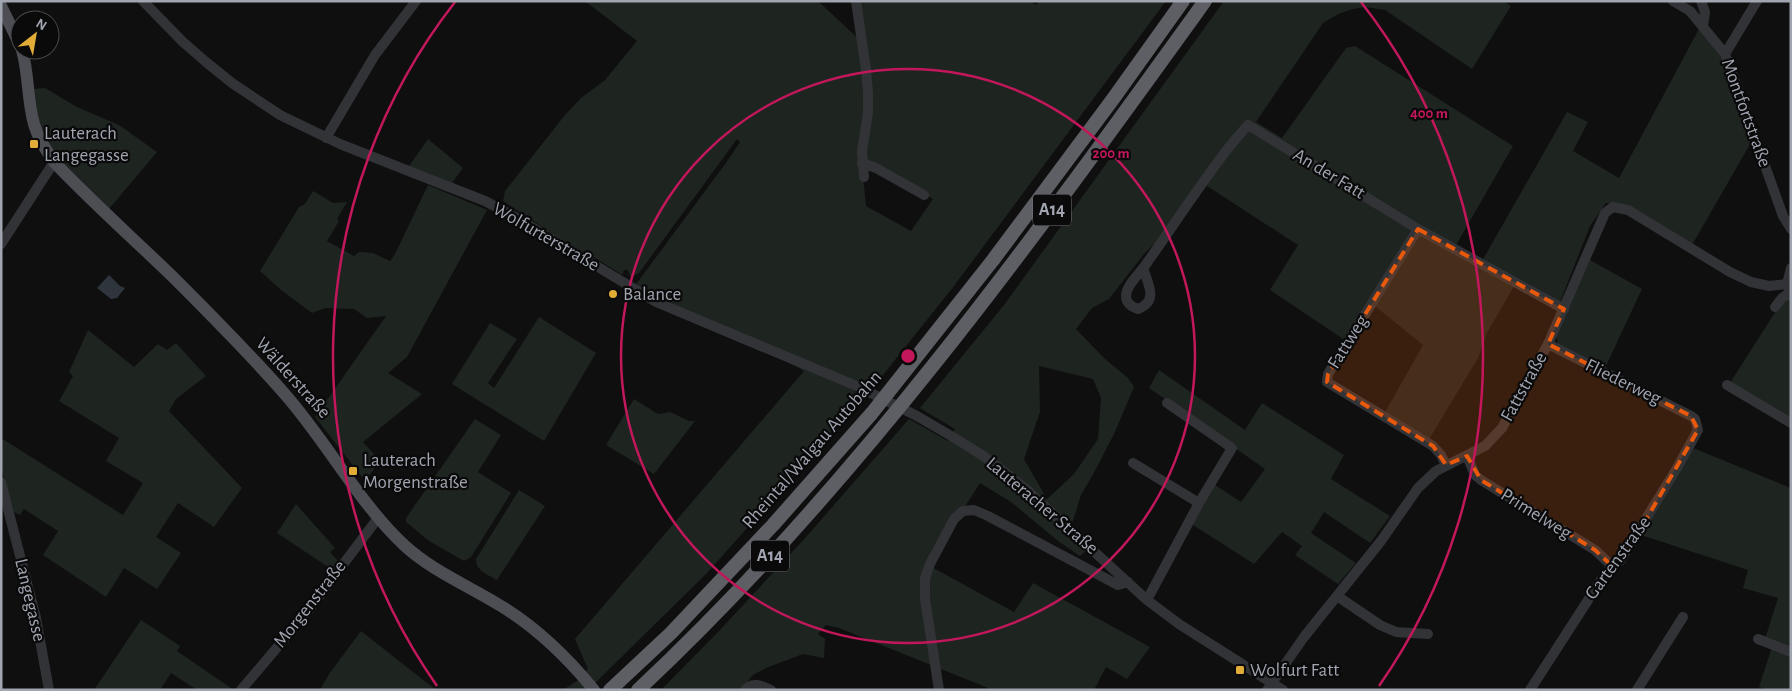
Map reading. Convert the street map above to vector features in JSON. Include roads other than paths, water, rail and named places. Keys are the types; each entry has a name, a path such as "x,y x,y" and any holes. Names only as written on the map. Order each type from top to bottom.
{"highway":[{"name":"Rheintal/Walgau Autobahn","path":"610,690 684,619 773,525 872,413 993,260 1108,106 1183,1"},
{"name":"Rheintal/Walgau Autobahn","path":"638,690 680,650 791,535 894,414 1012,263 1205,1"}],"main road":[{"path":"1,7 10,25"},
{"name":"Wälderstraße","path":"25,60 34,125 42,145 54,162 175,280 275,383 308,421 378,518 395,536 419,558 523,621 553,645 594,690"}],"street":[{"name":"Wolfurterstraße","path":"143,1 183,42 232,83 271,109 326,138 485,201 518,218 656,302 860,387 951,436"},
{"path":"326,138 375,55 416,1"},
{"path":"856,1 868,93 868,113 862,151 864,177"},
{"name":"Montfortstraße","path":"1673,1 1690,11 1726,54 1783,216 1791,229"},
{"path":"1701,1 1705,12 1703,26"},
{"path":"1726,54 1757,1"},
{"name":"An der Fatt","path":"1143,268 1226,151 1248,125 1418,229 1564,309"},
{"path":"1,244 54,162"},
{"path":"862,162 924,195"},
{"name":"Fattstraße","path":"1269,686 1301,641 1381,541 1418,488 1429,476 1446,465 1485,446 1502,428 1548,344 1605,213 1613,207 1628,210 1730,272 1751,282 1789,291"},
{"name":"Fattweg","path":"1418,229 1328,374 1327,382 1433,446 1446,465"},
{"path":"1775,307 1789,291 1791,268"},
{"name":"Fliederweg","path":"1548,344 1691,416 1697,422"},
{"path":"1727,385 1791,423"},
{"path":"1147,600 1199,503 1232,448 1167,403"},
{"name":"Gartenstraße","path":"1530,690 1574,620 1612,566 1620,561 1677,468 1698,430 1697,422"},
{"name":"Lauteracher Straße","path":"951,436 985,457 1027,490 1147,600 1269,686 1283,690"},
{"name":"Primelweg","path":"1467,456 1475,475 1481,480 1595,550 1612,566"},
{"path":"1133,463 1199,503"},
{"name":"Langegasse","path":"1,482 36,618 49,690"},
{"name":"Lauteracher Straße","path":"939,690 925,599 925,578 930,564 954,519 963,511 974,510 988,516 1118,585 1128,582"},
{"name":"Morgenstraße","path":"241,690 308,611 378,518"},
{"path":"1337,596 1380,625 1396,632 1428,634"},
{"path":"1637,690 1683,617"},
{"path":"1758,639 1791,652"},
{"path":"745,690 748,686 756,684 771,690"}],"place":[{"name":"Lauterach Langegasse","path":"34,144"},
{"name":"Balance","path":"613,294"},
{"name":"Lauterach Morgenstraße","path":"353,471"},
{"name":"Wolfurt Fatt","path":"1240,670"}]}
